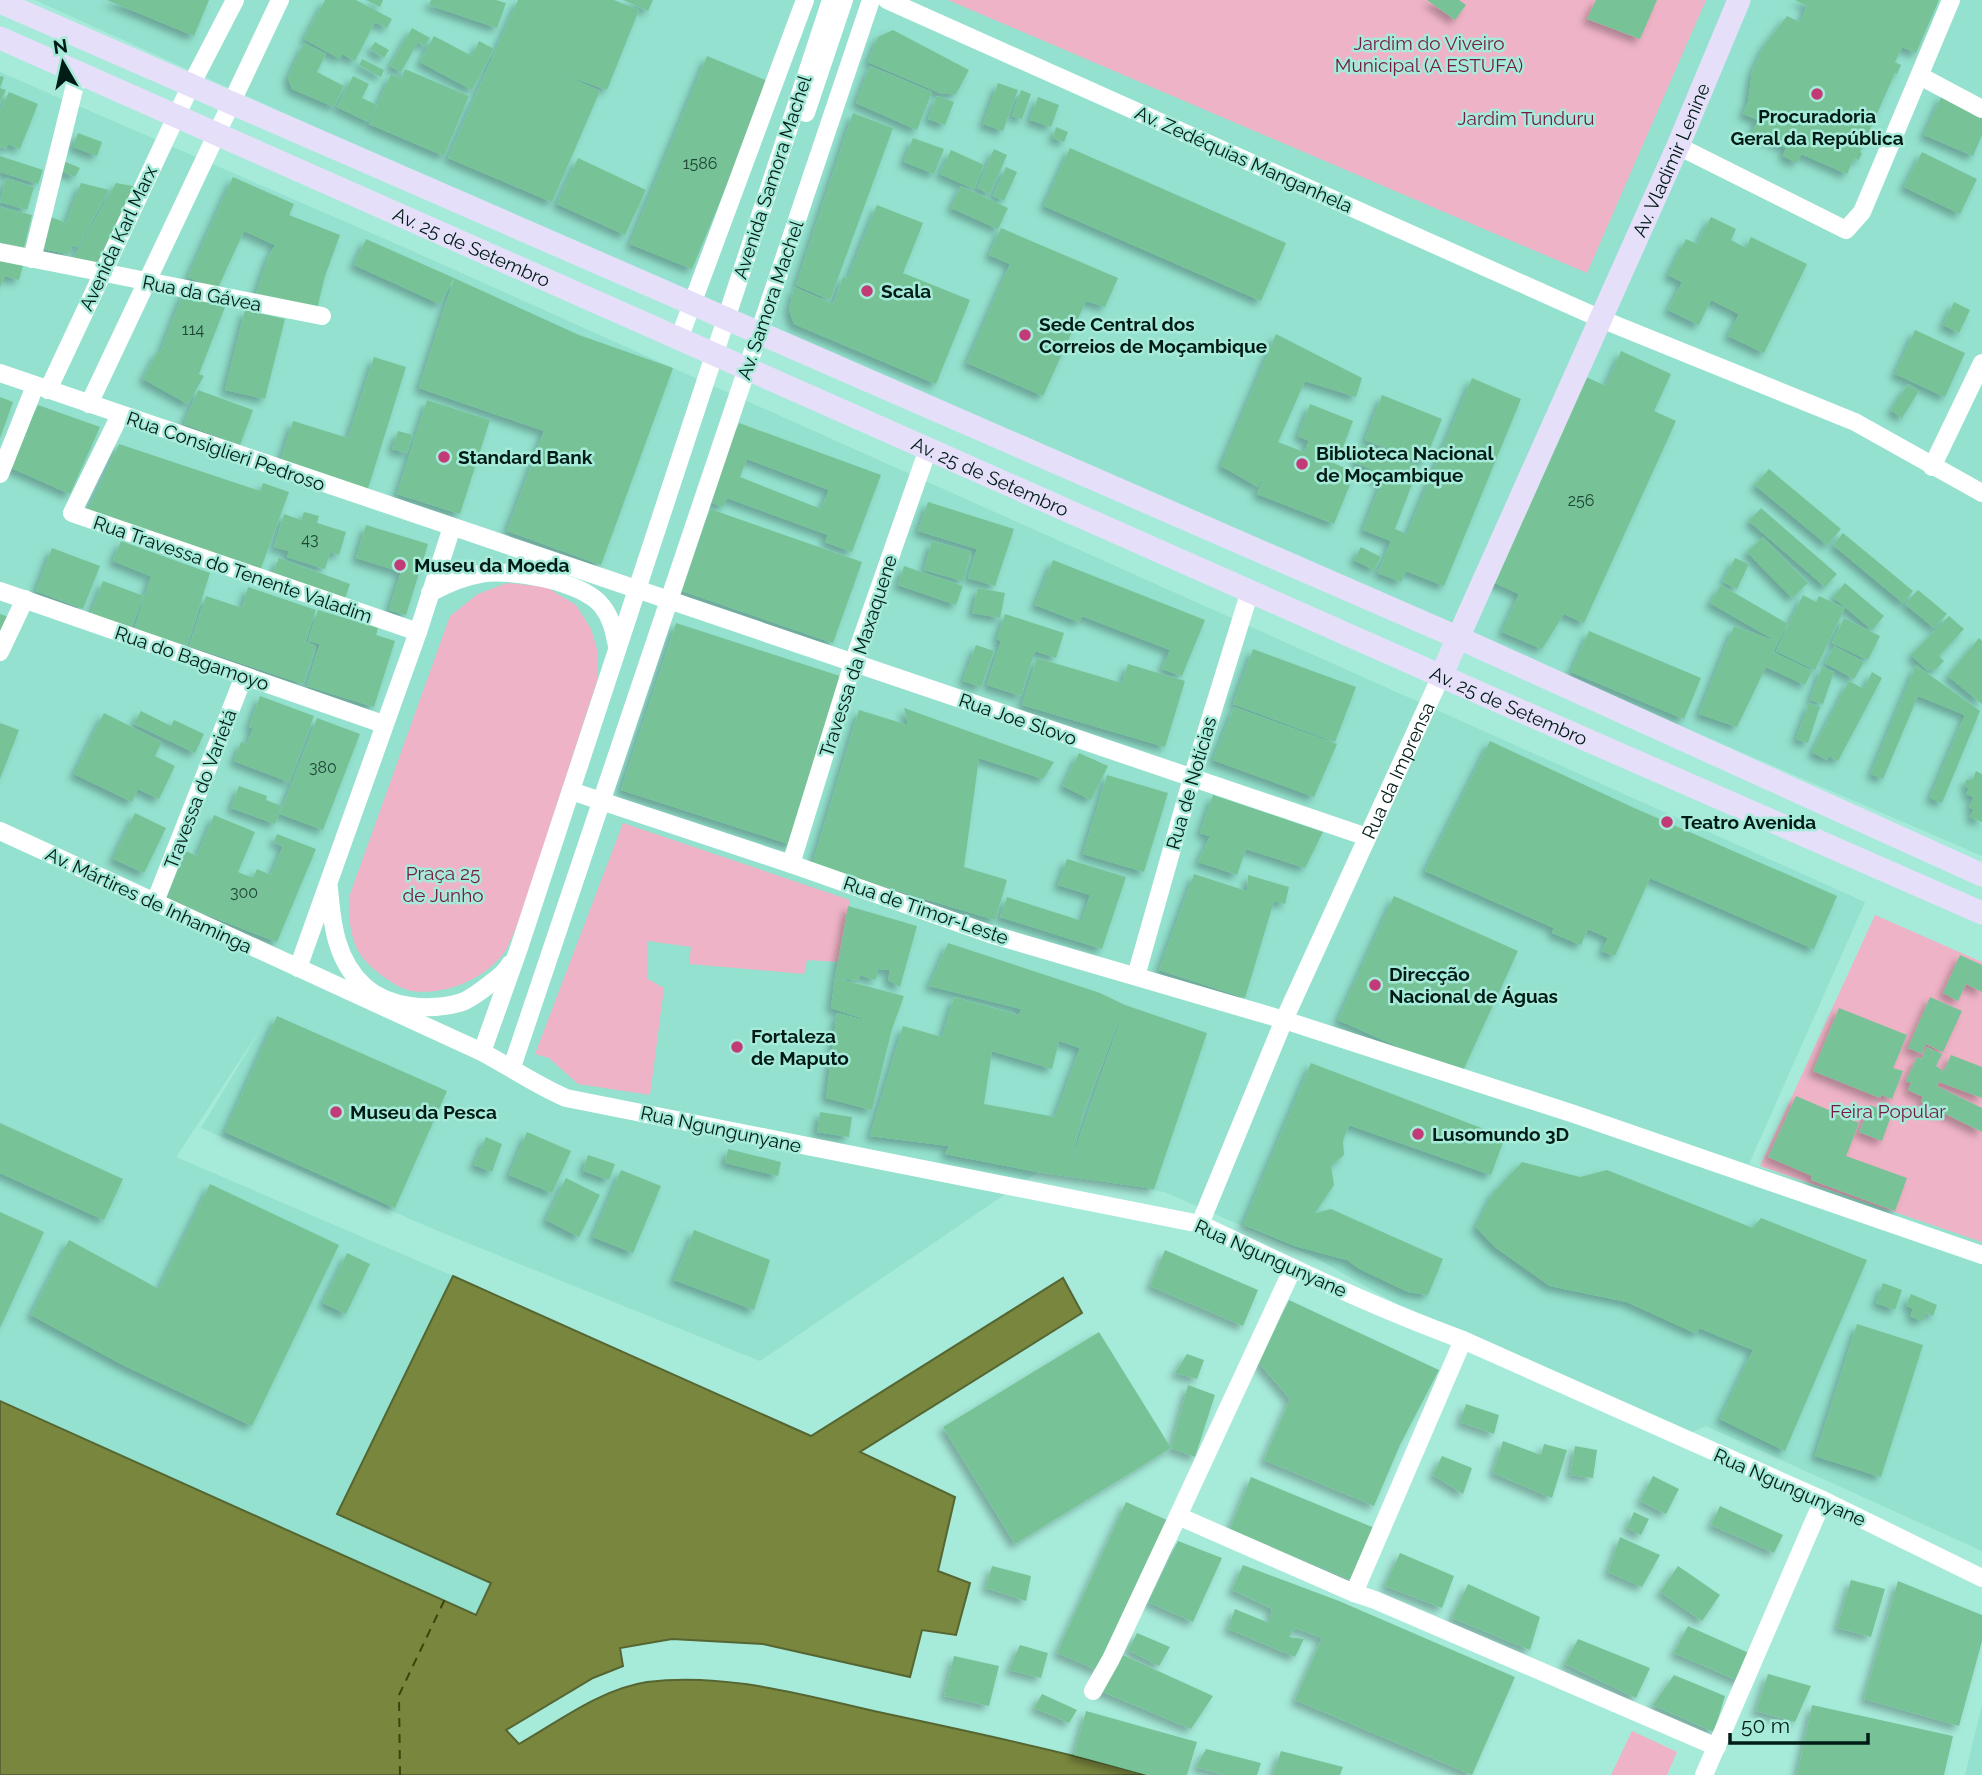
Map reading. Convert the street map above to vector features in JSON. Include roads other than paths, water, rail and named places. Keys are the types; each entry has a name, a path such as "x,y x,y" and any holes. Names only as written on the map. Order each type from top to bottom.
{"main road":[{"name":"Av. Vladimir Lenine","path":"1601,319 1739,0"},
{"path":"0,2 190,87"},
{"name":"Av. 25 de Setembro","path":"0,38 175,118 217,134 1982,913"},
{"name":"Av. 25 de Setembro","path":"190,87 1459,638 1982,875"},
{"name":"Rua da Imprensa","path":"1441,676 1601,319"}],"street":[{"name":"Avenida Karl Marx","path":"0,474 234,0"},
{"path":"89,404 280,0"},
{"path":"679,339 805,0"},
{"name":"Avenida Samora Machel","path":"719,356 831,0"},
{"name":"Av. Samora Machel","path":"731,321 844,0"},
{"name":"Av. Samora Machel","path":"512,1068 871,0"},
{"name":"Av. Zedéquias Manganhela","path":"887,0 1601,319 1855,422 1982,493"},
{"path":"1678,146 1846,230 1862,212 1951,0"},
{"path":"32,259 78,73"},
{"path":"1920,76 1982,109"},
{"name":"Rua da Gávea","path":"0,252 322,317"},
{"name":"Av. Samora Machel","path":"637,590 719,356"},
{"path":"1933,467 1982,363"},
{"name":"Rua Consiglieri Pedroso","path":"0,373 452,527"},
{"name":"Rua Travessa do Tenente Valadim","path":"120,415 72,513 418,632"},
{"name":"Travessa da Maxaquene","path":"791,864 853,663 928,449"},
{"path":"637,590 482,1052 298,968 418,632 452,527 637,590 669,601"},
{"path":"430,593 455,580 484,573 553,580 582,592 601,604 614,626 617,650"},
{"name":"Rua do Bagamoyo","path":"0,591 383,724"},
{"name":"Rua de Notícias","path":"1136,976 1192,778 1250,591"},
{"path":"0,652 25,599"},
{"name":"Rua Joe Slovo","path":"669,601 1367,837"},
{"name":"Travessa do Varietá","path":"155,902 244,676"},
{"name":"Rua da Imprensa","path":"1200,1224 1284,1020 1441,676"},
{"name":"Rua de Timor-Leste","path":"570,791 791,864 990,934 1284,1020 1574,1114 1982,1255"},
{"name":"Av. Mártires de Inhaminga","path":"0,831 298,968"},
{"path":"329,881 331,920 336,945 350,969 366,988 392,1003 431,1007 461,1002 508,969 519,948"},
{"name":"Rua Ngungunyane","path":"482,1052 539,1086 566,1098 1200,1224 1293,1268 1463,1340 1823,1500 1982,1578"},
{"path":"1093,1691 1111,1659 1293,1268"},
{"path":"1354,1593 1463,1340"},
{"path":"1704,1775 1823,1500"},
{"path":"1178,1516 1717,1747"}],"place":[{"name":"Procuradoria Geral da República","path":"1817,94"},
{"name":"Scala","path":"867,291"},
{"name":"Sede Central dos Correios de Moçambique","path":"1025,335"},
{"name":"Standard Bank","path":"444,457"},
{"name":"Biblioteca Nacional de Moçambique","path":"1302,464"},
{"name":"Museu da Moeda","path":"400,565"},
{"name":"Teatro Avenida","path":"1667,822"},
{"name":"Direcção Nacional de Águas","path":"1375,985"},
{"name":"Fortaleza de Maputo","path":"737,1047"},
{"name":"Museu da Pesca","path":"336,1112"},
{"name":"Lusomundo 3D","path":"1418,1134"}],"park label":[{"name":"Jardim do Viveiro Municipal (A ESTUFA)","path":"1429,54"},
{"name":"Jardim Tunduru","path":"1526,118"},
{"name":"Praça 25 de Junho","path":"443,884"},
{"name":"Feira Popular","path":"1888,1111"}]}
